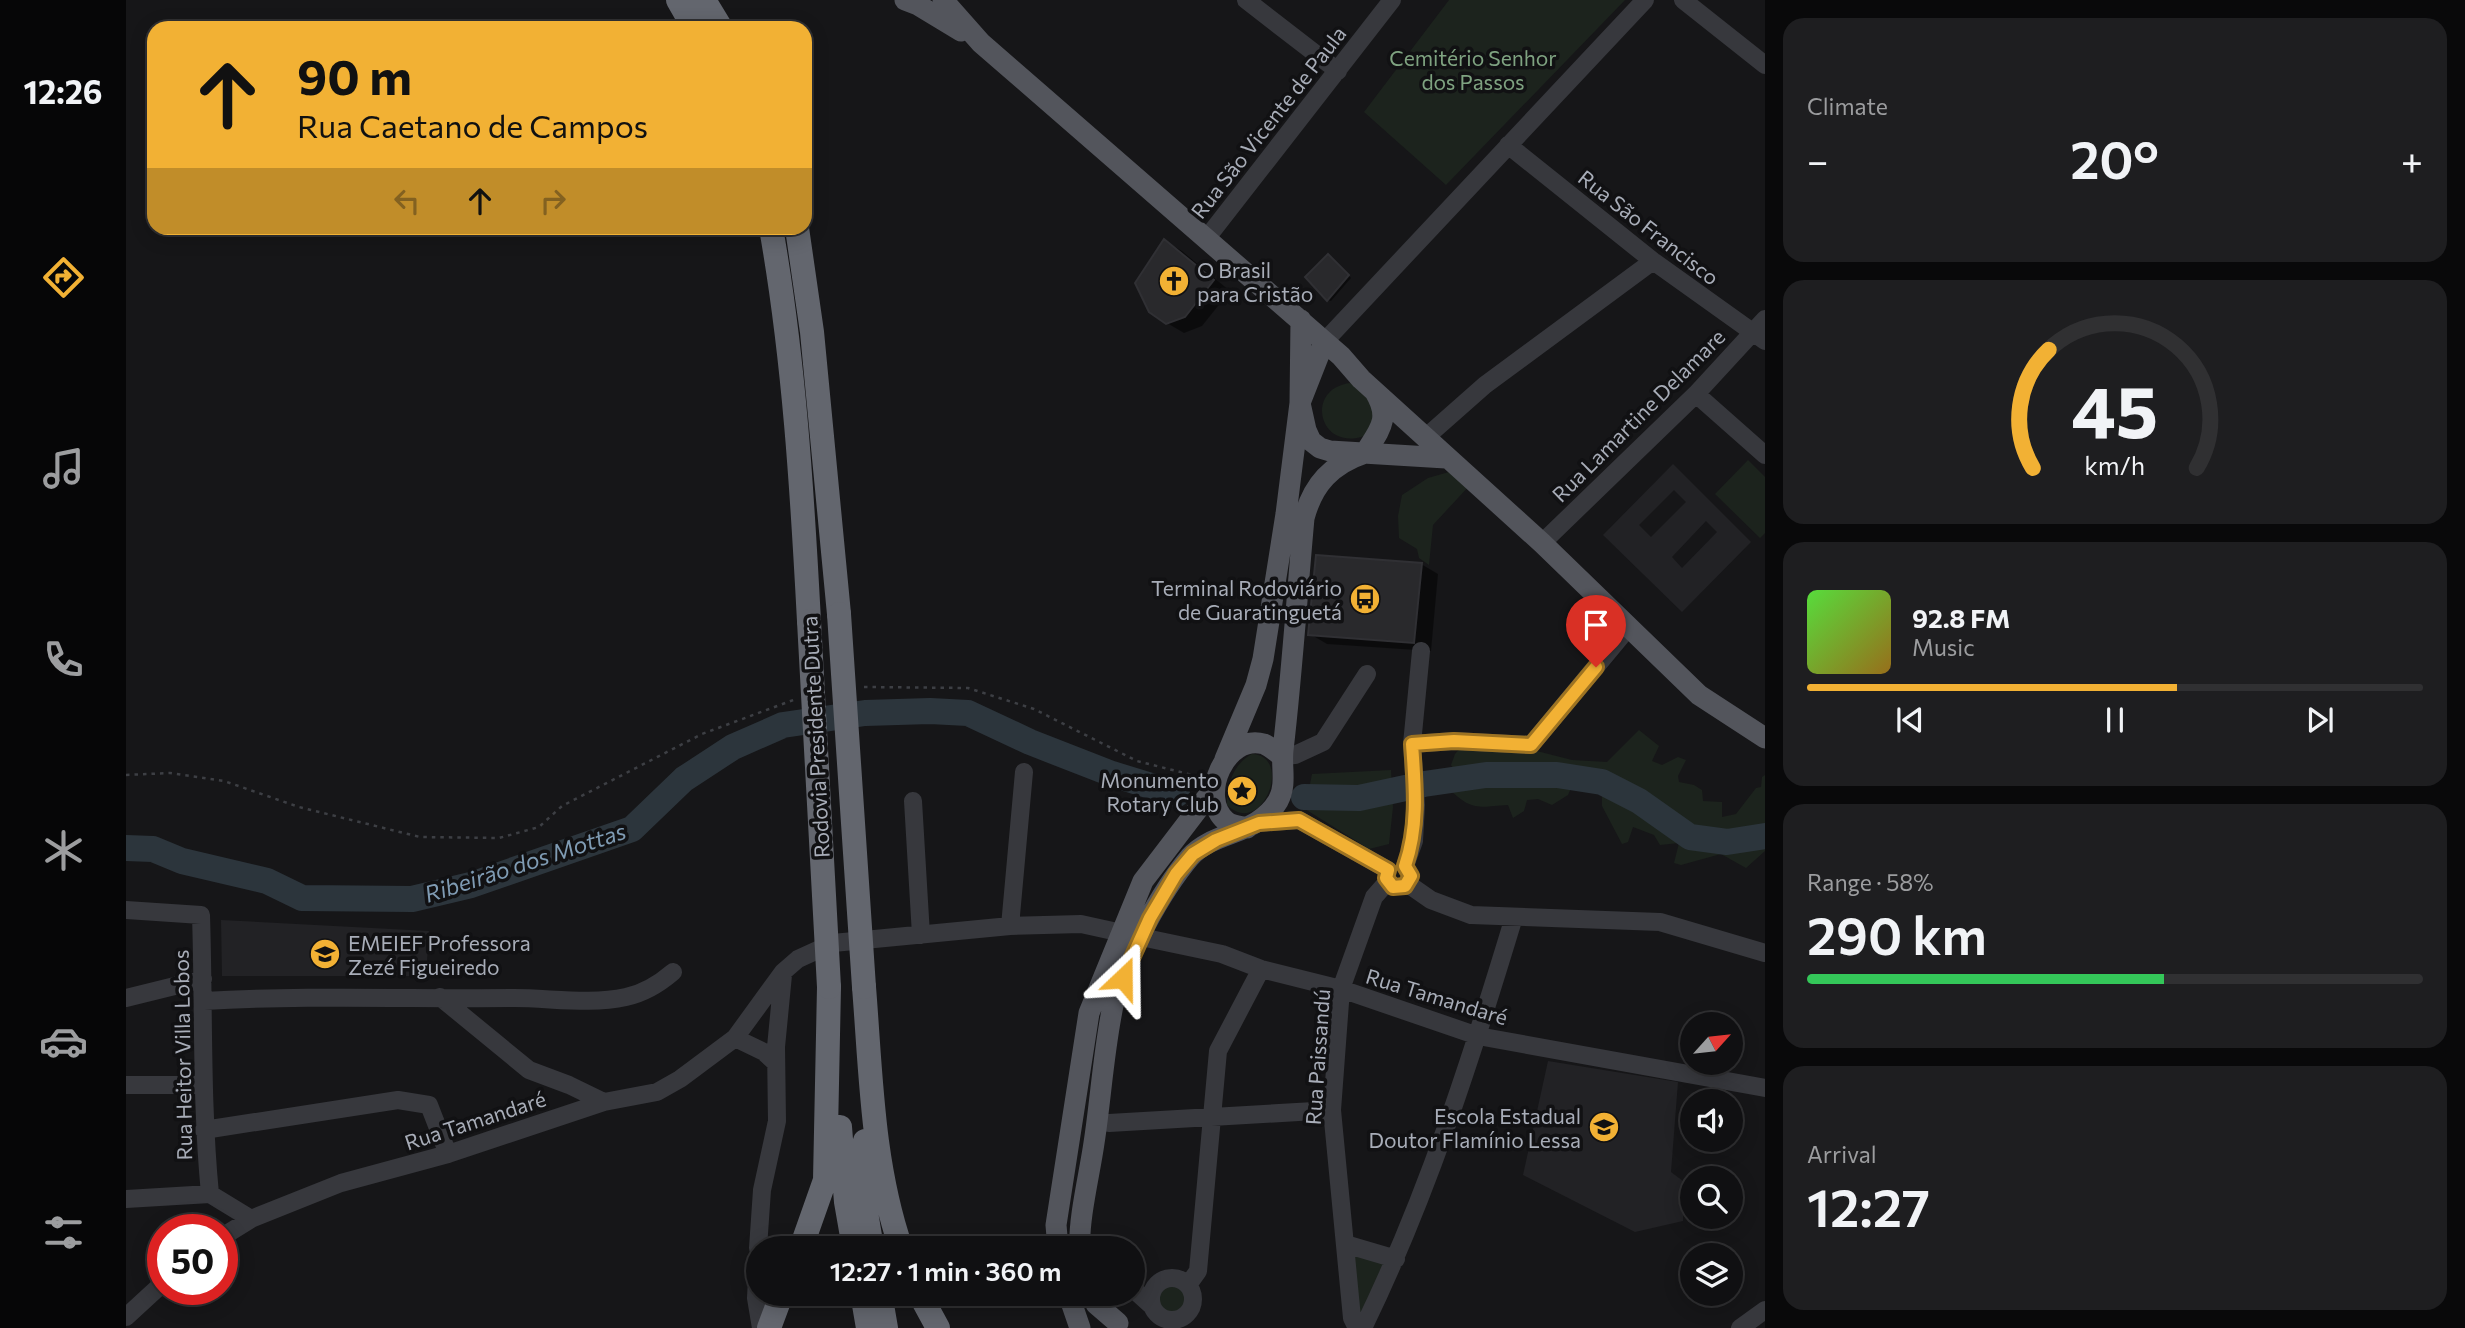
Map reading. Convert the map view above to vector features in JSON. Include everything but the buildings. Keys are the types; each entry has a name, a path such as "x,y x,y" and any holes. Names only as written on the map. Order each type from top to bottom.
{"highway":[{"path":"678,0 690,21"},
{"path":"704,0 717,21"},
{"name":"Rodovia Presidente Dutra","path":"772,235 785,310 803,506 829,987 846,1202 852,1236"},
{"name":"Rodovia Presidente Dutra","path":"798,235 813,332 839,614 864,987 865,1206 870,1236"},
{"path":"805,1236 825,1180 829,987"},
{"path":"864,987 874,1121 886,1197 897,1236"},
{"path":"769,1328 777,1306"},
{"path":"864,1306 868,1328"},
{"path":"882,1306 886,1328"},
{"path":"926,1306 938,1328"}],"main road":[{"path":"905,0 981,43"},
{"path":"943,0 981,43 1301,320 1368,386 1542,543 1699,695 1765,738"},
{"path":"1253,826 1228,823 1214,803 1216,784 1256,685 1263,659 1300,403 1301,320"},
{"path":"1324,342 1300,403 1311,440 1320,448 1446,458"},
{"path":"1057,1236 1056,1225 1089,1013 1131,935 1193,854 1216,840 1253,826 1278,801 1284,780 1282,757 1306,509 1314,492 1335,467 1349,458 1365,453 1382,422 1383,407 1368,386 1349,371 1334,370 1322,376 1300,403"},
{"path":"1225,759 1238,747 1248,744 1264,744 1282,757"},
{"path":"1084,1236 1114,1000 1143,881 1216,784"},
{"path":"1072,1306 1080,1328"},
{"path":"1098,1306 1118,1326"}],"street":[{"path":"1246,0 1338,71"},
{"name":"Rua São Vicente de Paula","path":"1206,239 1392,0"},
{"path":"1324,342 1645,0"},
{"path":"1682,0 1765,65"},
{"name":"Rua São Francisco","path":"1508,145 1653,261 1758,336"},
{"path":"1425,438 1485,385 1653,261"},
{"name":"Rua Lamartine Delamare","path":"1542,543 1758,336 1765,319"},
{"path":"1696,394 1765,455"},
{"path":"1412,744 1454,741 1531,745 1628,628"},
{"name":"Rua Paissandú","path":"1357,1328 1352,1318 1332,1110 1341,989 1374,897 1397,875 1414,841 1416,805 1412,744 1421,651"},
{"path":"1282,757 1295,755 1323,742 1367,674"},
{"path":"1010,926 1024,772"},
{"path":"913,802 921,935"},
{"path":"1253,826 1299,820 1397,875 1431,900 1471,915 1660,922 1765,953"},
{"name":"Rua Heitor Villa Lobos","path":"126,909 201,915 204,1130 210,1194"},
{"path":"1363,1328 1396,1259 1478,1036 1514,917"},
{"name":"Rua Tamandaré","path":"238,1227 251,1219 341,1183 448,1154 604,1102 657,1092 680,1079 735,1038 783,972 798,959 834,943 1010,926 1080,924 1222,954 1261,969 1341,989 1478,1036 1765,1088"},
{"path":"1188,1285 1198,1271 1218,1051 1261,969"},
{"path":"204,1001 249,998 440,997 594,1001 628,997 657,985 673,972"},
{"path":"759,1236 761,1189 777,1121 776,1063 783,972"},
{"path":"126,998 203,979"},
{"path":"440,997 529,1070 604,1102"},
{"path":"735,1038 764,1052 776,1063"},
{"path":"126,1085 203,1085"},
{"path":"204,1130 398,1100 429,1105 448,1154"},
{"path":"1109,1123 1332,1110"},
{"path":"126,1199 210,1194 251,1219"},
{"path":"1345,1244 1396,1259"},
{"path":"1145,1300 1157,1314 1174,1320 1189,1311 1193,1302 1192,1293 1188,1285 1178,1279 1167,1279 1157,1284 1152,1294 1152,1306"},
{"path":"126,1317 147,1298"},
{"path":"757,1306 761,1328"},
{"path":"1740,1328 1765,1310"}],"path":[{"path":"859,687 968,688 1034,709 1138,761 1216,784"},
{"path":"126,775 170,773 225,781 299,807 419,837 499,838 539,827 562,806 702,734 799,698"}],"shaded area":[{"path":"1673,464 1751,542 1682,612 1603,535","holes":["1674,490 1686,502 1651,537 1639,525","1706,521 1717,532 1682,568 1672,557"]},
{"name":"EMEIEF Professora Zezé Figueiredo","path":"221,920 429,931 426,976 222,976"},
{"name":"Escola Estadual Doutor Flamínio Lessa","path":"1548,1061 1678,1082 1671,1172 1680,1179 1680,1222 1635,1232 1523,1175"}],"green space":[{"name":"Cemitério Senhor dos Passos","path":"1449,0 1625,0 1446,185 1364,112"},
{"path":"1350,383 1359,385 1378,413 1364,436 1349,439 1336,435 1328,428 1322,407 1326,396 1336,388"},
{"path":"1748,460 1765,477 1765,533 1760,538 1715,494"},
{"path":"1449,472 1470,485 1433,525 1429,565 1419,558 1417,549 1399,538 1398,516 1402,495 1428,478"},
{"path":"1639,730 1659,746 1652,761 1662,765 1678,757 1686,760 1678,776 1679,782 1702,790 1703,801 1722,802 1722,817 1736,814 1756,788 1761,787 1762,777 1765,775 1765,851 1746,868 1721,854 1681,865 1674,863 1679,843 1660,845 1654,835 1633,827 1628,842 1622,844 1602,806 1602,792 1572,786 1568,795 1552,805 1538,799 1527,800 1524,811 1513,818 1508,805 1470,805 1450,790 1457,774 1451,765 1462,746 1529,749 1572,760 1607,762"},
{"path":"1252,754 1264,758 1271,768 1272,780 1261,804 1252,812 1240,813 1227,805 1228,790 1232,775 1240,763"},
{"path":"1391,770 1393,807 1389,844 1369,849 1305,809 1312,774"},
{"path":"1350,1248 1387,1258 1363,1323 1353,1309"},
{"path":"1173,1283 1184,1287 1188,1298 1184,1309 1173,1313 1162,1309 1158,1298 1162,1287"}],"waterway":[{"name":"Ribeirão dos Mottas","path":"126,848 153,849 182,861 267,881 302,898 412,899 471,885 632,829 684,779 733,747 783,725 865,713 968,713 1030,742 1112,774 1177,794"},
{"name":"Ribeirão dos Mottas","path":"1304,797 1359,798 1424,784 1486,775 1557,775 1602,782 1639,801 1690,837 1727,842 1765,836"}],"place":[{"name":"O Brasil para Cristão","path":"1174,281"},
{"name":"Terminal Rodoviário de Guaratinguetá","path":"1365,599"},
{"name":"Monumento Rotary Club","path":"1242,791"},
{"name":"EMEIEF Professora Zezé Figueiredo","path":"325,954"},
{"name":"Escola Estadual Doutor Flamínio Lessa","path":"1604,1127"}],"route":[{"path":"1123,978 1131,955 1160,900 1176,874 1193,854 1216,840 1259,823 1299,820 1388,870 1386,878 1393,887 1405,886 1411,876 1405,866 1414,841 1416,805 1412,744 1454,741 1531,745 1596,667"}]}
